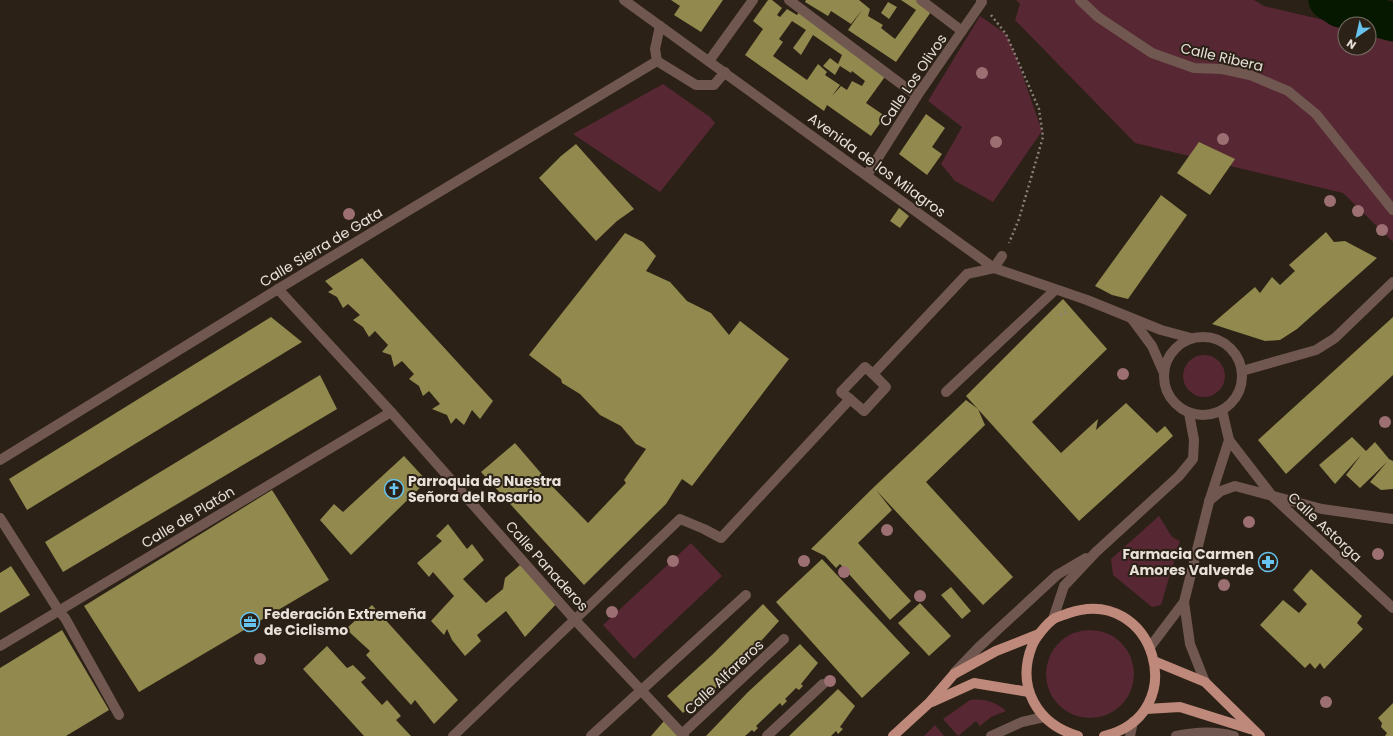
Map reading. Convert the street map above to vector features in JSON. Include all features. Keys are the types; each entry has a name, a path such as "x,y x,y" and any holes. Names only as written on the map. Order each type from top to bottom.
{"main road":[{"path":"1077,736 1065,732 1053,725 1044,717 1035,705 1029,692 1027,676 1028,660 1033,645 1039,634 1053,619 1078,610 1096,609 1112,612 1128,620 1140,632 1150,647 1156,675 1154,688 1146,710 1122,730 1104,736"},
{"path":"893,736 929,703 954,674 996,651 1039,634"},
{"path":"1154,661 1205,682 1260,736"},
{"path":"929,703 974,683 1029,692"},
{"path":"1146,710 1180,707 1252,729"}],"street":[{"name":"Avenida de los Milagros","path":"624,0 994,268 1054,290 1087,300 1161,330 1191,338"},
{"path":"709,61 753,0"},
{"path":"789,0 917,96"},
{"path":"921,0 962,31"},
{"name":"Calle Ribera","path":"1080,0 1098,17 1152,53 1194,68 1222,69 1250,75 1288,91 1316,114 1393,210"},
{"name":"Calle Los Olivos","path":"867,176 917,96 982,1"},
{"path":"660,26 655,49 658,60 696,85 714,85 725,72"},
{"name":"Calle Sierra de Gata","path":"0,460 278,289 658,60"},
{"path":"873,374 967,274 994,268 1002,256"},
{"path":"1242,371 1316,350 1335,338 1393,282"},
{"name":"Calle Panaderos","path":"278,289 391,412 575,620 683,735"},
{"path":"946,392 1054,290"},
{"path":"1132,319 1152,346 1163,371 1166,392 1179,408 1189,413 1211,415 1222,410 1231,403 1238,394 1242,383 1242,371 1239,360 1233,350 1214,338 1202,336 1191,338 1176,347 1166,362 1163,371"},
{"path":"865,366 873,374 886,387 864,411 841,392 865,366"},
{"path":"452,736 680,519 704,529 720,538 850,399"},
{"path":"1222,410 1229,440 1273,497 1322,509 1393,519"},
{"name":"Calle de Platón","path":"0,646 391,412"},
{"path":"1053,619 1064,586 1096,552 1179,476 1193,459 1194,440 1189,413"},
{"path":"1205,682 1190,644 1184,602 1208,502 1229,440"},
{"name":"Calle Astorga","path":"1208,502 1221,491 1235,486 1273,497 1393,608"},
{"path":"0,518 59,611 65,618 119,715"},
{"path":"954,674 979,647 1057,575 1096,552"},
{"path":"591,736 746,595"},
{"path":"1150,647 1184,602"},
{"name":"Calle Alfareros","path":"683,735 784,639"},
{"path":"767,736 823,684"},
{"path":"992,736 1022,722 1044,717"},
{"path":"1130,736 1133,722"},
{"path":"1176,736 1193,734 1226,734 1234,736"}],"path":[{"path":"982,1 1006,34 1039,109 1043,137 1019,219 1002,256"},
{"path":"1060,315 1072,309"}],"shaded area":[{"path":"1016,0 1254,0 1264,6 1337,23 1337,56 1377,56 1377,32 1393,36 1393,242 1343,193 1135,143 1015,20 1020,4"},
{"path":"980,16 1006,34 1017,59 1042,131 993,202 955,181 941,164 962,127 928,101"},
{"path":"663,84 710,117 715,123 660,192 573,134"},
{"path":"1200,355 1208,355 1216,358 1222,364 1225,376 1222,388 1216,394 1208,397 1200,397 1192,394 1186,388 1183,380 1183,372 1186,364 1192,358"},
{"path":"1159,516 1172,537 1180,541 1161,605 1152,607 1113,575 1111,559"},
{"path":"691,543 722,576 634,659 603,625"},
{"path":"1081,630 1099,630 1115,637 1127,649 1134,665 1134,683 1127,699 1115,711 1099,718 1081,718 1065,711 1053,699 1046,683 1046,665 1053,649 1065,637"},
{"path":"970,700 990,701 1006,711 991,717 980,726 976,721 958,736 943,719"},
{"path":"935,725 944,736 924,736"}],"building":[{"path":"671,0 723,0 701,32 674,15 680,6"},
{"path":"768,0 772,0 782,8 777,15 780,17 787,9 797,15 799,12 887,74 866,103 885,116 871,136 827,105 824,111 745,55 763,29 753,21","holes":["792,21 806,30 793,48 801,55 813,35 842,55 838,64 830,58 823,66 835,75 840,66 851,73 852,71 865,81 862,86 852,81 847,90 841,86 832,96 840,85 825,75 827,72 818,64 807,80 773,56 783,42 779,39"]},
{"path":"806,0 859,0 870,9 868,16 883,25 881,28 895,39 916,10 901,0 921,0 933,9 896,62 848,30 862,10 851,24 831,11 828,16 805,2"},
{"path":"888,2 897,7 889,19 881,13"},
{"path":"926,114 945,128 932,147 942,154 927,175 899,154"},
{"path":"1199,142 1235,159 1210,195 1177,173"},
{"path":"576,144 634,209 617,221 596,241 539,178 561,156"},
{"path":"1161,195 1187,215 1128,299 1112,295 1095,286"},
{"path":"899,208 909,216 900,228 890,221"},
{"path":"1326,232 1334,242 1345,241 1377,258 1297,329 1280,340 1265,341 1212,324 1255,287 1260,293 1272,277 1280,285 1295,271 1289,265"},
{"path":"625,233 643,242 656,256 646,271 670,282 687,301 711,313 729,335 740,321 789,359 692,486 682,479 666,504 584,585 481,472 515,443 552,486 588,523 626,483 624,480 646,449 636,444 621,426 600,415 580,394 562,383 561,379 529,355"},
{"path":"362,258 493,401 480,419 472,410 464,425 456,418 451,424 447,415 432,409 440,404 429,391 423,396 419,386 409,379 414,374 402,361 394,367 391,355 382,352 388,345 375,331 369,337 363,327 353,320 360,315 348,304 343,308 337,297 328,292 333,289 325,281"},
{"path":"1063,299 1107,349 1032,422 1061,453 1098,419 1096,430 1126,403 1157,433 1165,426 1173,436 1079,521 966,396"},
{"path":"271,317 302,342 27,510 9,479"},
{"path":"1393,317 1393,375 1286,474 1258,440"},
{"path":"320,375 337,409 63,572 45,542"},
{"path":"966,400 978,409 985,425 926,482 1013,577 983,605 876,490 892,510 858,543 911,601 890,620 840,564 836,568 825,556 811,549"},
{"path":"1352,437 1366,451 1375,442 1389,459 1393,461 1393,489 1381,490 1370,482 1387,462 1360,488 1346,475 1361,455 1335,484 1319,465"},
{"path":"404,456 427,481 351,555 320,520 334,504 343,512"},
{"path":"272,490 329,580 139,692 84,606"},
{"path":"448,524 467,549 472,544 484,560 463,579 486,603 503,589 505,578 520,565 559,601 525,637 506,611 477,635 481,641 465,656 452,640 447,629 444,635 431,621 454,596 433,572 429,577 417,563 442,541 436,536"},
{"path":"822,559 910,653 862,698 776,602"},
{"path":"11,566 30,595 0,613 0,573"},
{"path":"1311,569 1362,616 1357,623 1363,629 1324,669 1320,663 1315,669 1310,663 1305,668 1260,625 1283,600 1299,613 1307,604 1293,590"},
{"path":"951,587 971,611 962,619 941,595"},
{"path":"920,603 951,636 929,656 898,623"},
{"path":"763,604 779,621 761,641 764,644 759,648 756,646 745,656 747,659 742,663 740,661 716,683 718,685 714,690 712,687 700,698 702,700 698,705 695,702 683,713 667,696 712,655"},
{"path":"372,605 458,700 434,724 415,700 411,705 366,655 370,651 346,629"},
{"path":"62,630 109,710 66,736 0,736 0,668"},
{"path":"800,644 818,663 801,684 803,686 799,690 796,688 785,699 787,701 782,706 780,703 756,726 758,728 754,732 752,730 745,736 706,736 748,692"},
{"path":"327,646 347,668 353,665 366,678 361,682 382,705 387,700 401,716 396,720 411,736 364,736 303,669"},
{"path":"838,689 855,706 840,727 843,729 838,734 836,731 831,736 789,736"},
{"path":"1393,703 1393,736 1385,736 1387,733 1381,727 1382,723 1378,718"},
{"path":"664,721 678,736 651,736"}],"waterway":[{"path":"1328,0 1340,8 1393,22"}],"place":[{"name":"Parroquia de Nuestra Señora del Rosario","path":"394,489"},
{"name":"Farmacia Carmen Amores Valverde","path":"1268,562"},
{"name":"Federación Extremeña de Ciclismo","path":"250,622"}]}
